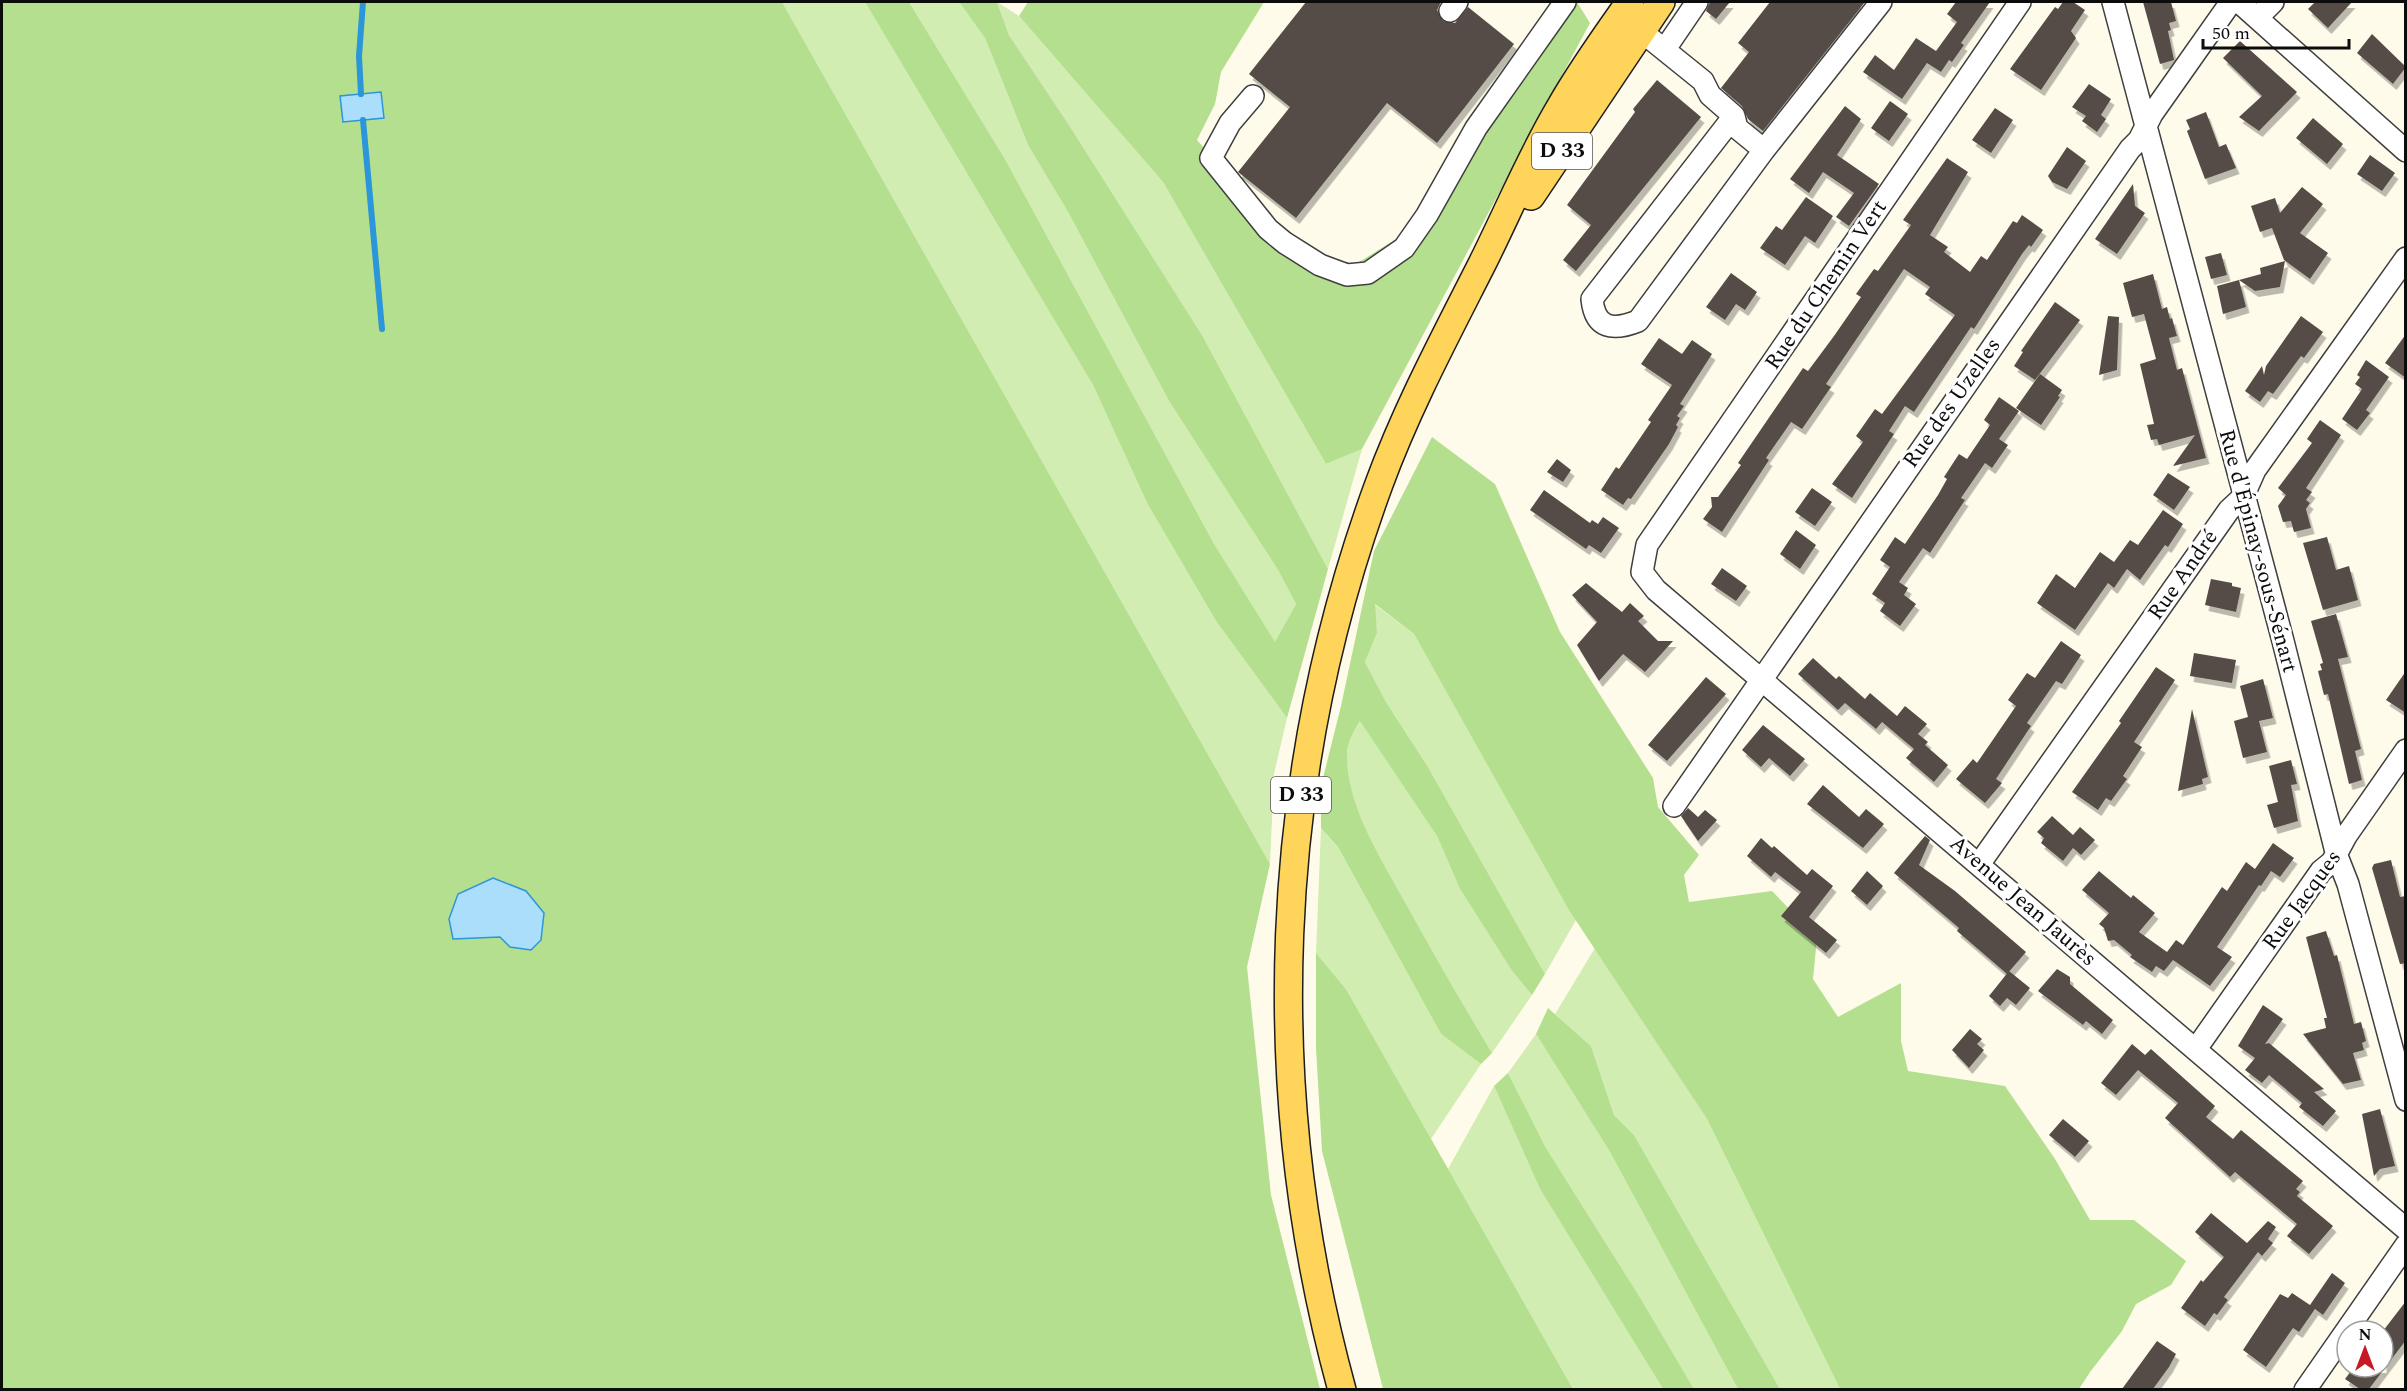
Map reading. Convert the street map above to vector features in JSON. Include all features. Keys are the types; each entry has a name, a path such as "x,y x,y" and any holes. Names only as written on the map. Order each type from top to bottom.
{"main road":[{"name":"D 33","path":"1342,1389 1308,1244 1288,1072 1287,966 1299,809 1308,746 1326,661 1361,536 1379,483 1420,386 1559,108 1630,2"},
{"name":"D 33","path":"1480,268 1569,142 1661,2"}],"street":[{"path":"1253,96 1230,123 1210,158 1268,229 1285,243 1320,265 1347,274 1368,273 1404,248 1427,215 1476,128 1565,2"},
{"path":"1665,49 1697,2"},
{"path":"1734,116 1592,299 1593,314 1603,324 1620,328 1638,321 1764,150 1881,2"},
{"name":"Rue du Chemin Vert","path":"1642,572 1647,545 2020,2"},
{"name":"Rue d'Épinay-sous-Sénart","path":"2114,2 2145,129 2283,641 2337,856 2348,884 2406,1100"},
{"name":"Rue des Uzelles","path":"1674,806 1761,677 2145,129 2152,114 2231,2"},
{"path":"2239,2 2405,150"},
{"path":"2257,18 2273,2"},
{"path":"1641,31 1704,81 1710,95 1734,116 1737,128 1764,150"},
{"name":"Rue André","path":"1980,863 2229,510 2243,497 2255,470 2406,258"},
{"name":"Avenue Jean Jaurès","path":"1642,572 1656,590 1980,863 2406,1229"},
{"name":"Rue Jacques","path":"2196,1049 2321,871 2337,856 2346,836 2406,750"},
{"path":"2305,1389 2406,1245"}],"green space":[{"path":"2,2 782,2 1270,864 1247,967 1271,1195 1320,1389 2,1390"},
{"path":"782,2 865,2 1093,385 1147,503 1216,621 1287,718 1274,774 1270,864"},
{"path":"865,2 909,2 1005,159 1213,542 1275,642 1296,604 1278,570 1169,401 1068,212 1028,145 985,38 959,2 997,2 1009,35 1202,335 1328,569 1287,718 1216,621 1147,503 1093,385"},
{"path":"909,2 959,2 985,38 1028,145 1068,212 1169,401 1278,570 1296,604 1275,643 1213,542 1005,159"},
{"path":"997,2 1019,16 1163,182 1326,464 1362,449 1328,569 1202,335 1009,35"},
{"path":"1028,2 1264,2 1221,72 1215,104 1197,140 1268,220 1315,267 1351,267 1406,233 1571,2 1577,2 1590,23 1362,449 1326,464 1163,182 1019,16"},
{"path":"1432,437 1495,484 1560,632 1653,778 1658,807 1699,855 1684,875 1689,902 1772,891 1817,938 1813,979 1838,1017 1901,983 1901,1041 1908,1071 2005,1086 2055,1159 2090,1220 2134,1220 2186,1261 2171,1285 2136,1304 2122,1331 2079,1389 1840,1389 1707,1119 1569,910 1414,634 1375,604 1377,633 1365,662 1386,702 1428,767 1545,974 1532,995 1512,971 1460,889 1437,836 1360,721 1347,750 1348,773 1359,812 1386,868 1492,1053 1481,1064 1441,1034 1338,847 1321,828 1321,786 1341,706 1374,551"},
{"path":"1374,604 1414,634 1576,920 1545,974 1428,767 1386,702 1365,662 1377,633"},
{"path":"1361,720 1437,836 1460,889 1512,971 1532,995 1492,1053 1386,868 1358,812 1348,773 1347,749 1353,732"},
{"path":"1321,828 1338,847 1441,1034 1481,1064 1431,1139 1346,989 1316,953"},
{"path":"1595,948 1707,1119 1840,1389 1780,1389 1634,1135 1614,1115 1591,1046 1555,1014"},
{"path":"1316,953 1346,989 1573,1389 1383,1389 1322,1151 1316,1048"},
{"path":"1548,1008 1591,1046 1614,1115 1634,1135 1780,1389 1738,1389 1610,1152 1536,1034"},
{"path":"1536,1034 1610,1152 1738,1389 1694,1389 1641,1299 1546,1148 1508,1073"},
{"path":"1508,1073 1546,1148 1641,1299 1694,1389 1663,1389 1540,1189 1494,1086"},
{"path":"1494,1086 1540,1189 1663,1389 1573,1389 1448,1169"}],"water":[{"path":"381,92 384,118 343,122 340,96"},
{"path":"493,878 526,891 544,913 541,940 531,950 510,947 500,937 453,939 449,919 458,894"}],"building":[{"path":"1306,2 1441,2 1437,10 1443,21 1455,23 1468,7 1514,44 1437,143 1387,103 1296,218 1238,172 1290,107 1249,74"},
{"path":"1710,2 1730,2 1716,19 1706,11"},
{"path":"1770,2 1865,2 1763,131 1748,119 1742,106 1721,88 1749,52 1738,43"},
{"path":"1956,2 1990,2 1961,43 1964,45 1952,62 1949,60 1941,72 1927,63 1902,99 1863,72 1875,55 1894,70 1916,38 1936,51 1957,22 1947,14"},
{"path":"2063,2 2073,2 2085,10 2071,31 2076,38 2041,90 2010,69 2055,7 2058,9"},
{"path":"2143,2 2171,2 2176,21 2169,23 2171,30 2168,31 2174,60 2160,64"},
{"path":"2315,2 2352,2 2328,28 2308,9"},
{"path":"2372,34 2406,67 2393,84 2357,53"},
{"path":"2240,41 2297,92 2259,131 2239,117 2262,96 2223,58"},
{"path":"1657,80 1701,117 1576,271 1563,260 1591,225 1567,205 1635,112 1633,109"},
{"path":"2089,84 2111,99 2101,115 2106,119 2097,132 2082,121 2086,116 2072,107"},
{"path":"1890,101 1908,114 1889,141 1871,128"},
{"path":"1845,106 1861,119 1837,155 1879,184 1849,226 1836,217 1854,193 1823,172 1809,193 1790,179"},
{"path":"1995,108 2013,120 1991,153 1972,140"},
{"path":"2206,112 2219,147 2226,144 2236,168 2205,179 2187,131 2190,129 2186,120"},
{"path":"2313,118 2343,144 2327,164 2296,138"},
{"path":"2067,147 2086,161 2067,189 2052,182 2048,176"},
{"path":"2370,155 2395,173 2382,191 2357,174"},
{"path":"1947,158 1968,172 1930,235 1948,247 1944,252 1970,272 1981,256 1987,260 2013,221 2017,223 2022,215 2043,230 2031,247 2029,245 2022,254 1974,329 1971,327 1914,412 1905,406 1889,431 1894,434 1852,498 1832,484 1863,442 1856,436 1875,409 1882,414 1955,315 1925,294 1930,287 1904,269 1826,384 1831,387 1802,429 1791,422 1766,458 1769,460 1722,532 1703,519 1712,507 1711,497 1718,497 1741,465 1738,463 1803,368 1808,371 1834,336 1861,297 1856,294 1874,269 1878,271 1911,225 1903,220"},
{"path":"2133,184 2135,206 2145,213 2117,254 2095,239"},
{"path":"2302,187 2323,204 2300,233 2328,253 2310,279 2284,260 2272,228 2260,232 2251,206 2275,198 2280,213"},
{"path":"1806,197 1833,216 1815,243 1805,236 1785,265 1760,248 1776,226 1782,230"},
{"path":"2221,253 2227,275 2211,279 2205,257"},
{"path":"2285,261 2280,287 2255,291 2239,280 2261,274 2260,268"},
{"path":"1731,273 1757,292 1745,310 1736,304 1725,320 1706,307"},
{"path":"2153,274 2162,309 2167,307 2170,319 2172,318 2177,336 2169,338 2177,370 2182,368 2206,458 2173,466 2195,435 2159,445 2157,439 2151,440 2147,425 2154,424 2140,364 2156,359 2144,314 2132,317 2123,283"},
{"path":"2239,280 2246,307 2223,314 2217,286"},
{"path":"2055,302 2080,320 2035,380 2014,366 2023,352 2021,351"},
{"path":"2108,316 2119,317 2117,370 2099,375"},
{"path":"2301,316 2323,332 2304,358 2301,356 2273,394 2268,391 2260,402 2245,391 2262,366 2264,375 2266,366"},
{"path":"2406,334 2406,378 2385,363"},
{"path":"1659,338 1682,354 1692,340 1712,354 1680,404 1684,406 1677,416 1680,418 1676,425 1678,427 1669,444 1631,499 1628,498 1623,505 1601,490 1616,467 1619,469 1651,422 1648,420 1672,385 1641,364"},
{"path":"2366,360 2389,377 2366,410 2370,413 2357,430 2342,419 2362,389 2355,384 2360,377 2357,375"},
{"path":"2040,374 2062,390 2058,396 2060,397 2041,425 2016,408"},
{"path":"1999,397 2019,411 1999,439 2008,445 1992,468 1985,463 1961,498 1965,500 1930,553 1923,548 1899,582 1908,588 1904,595 1916,604 1900,626 1880,611 1885,603 1872,594 1890,567 1880,560 1895,537 1905,544 1938,495 1947,479 1944,477 1959,454 1967,459 1990,425 1984,420"},
{"path":"2320,420 2341,435 2306,488 2312,492 2306,500 2310,503 2306,509 2311,528 2294,532 2291,521 2283,522 2278,506 2286,495 2278,488 2312,443 2307,439"},
{"path":"1557,459 1571,470 1563,482 1547,472"},
{"path":"2168,473 2190,487 2174,510 2153,495"},
{"path":"1812,488 1832,502 1815,526 1795,512"},
{"path":"1544,490 1590,523 1592,520 1598,524 1603,517 1619,528 1601,553 1589,545 1586,549 1530,510"},
{"path":"2163,510 2183,524 2168,547 2165,545 2140,580 2127,569 2114,588 2108,583 2075,630 2037,603 2056,574 2075,588 2100,552 2114,562 2130,540 2138,545"},
{"path":"1796,530 1816,545 1800,569 1780,554"},
{"path":"2327,537 2336,570 2349,566 2358,600 2323,610 2303,543"},
{"path":"1722,568 1747,586 1736,601 1711,584"},
{"path":"2211,579 2232,583 2232,586 2241,588 2236,612 2205,605"},
{"path":"1586,583 1622,612 1630,603 1644,616 1638,621 1658,641 1673,641 1645,672 1623,654 1599,681 1577,645 1597,622 1572,595"},
{"path":"2336,614 2348,657 2338,659 2361,749 2355,751 2362,780 2349,784 2328,694 2324,695 2318,671 2322,670 2320,664 2323,663 2311,621"},
{"path":"2061,641 2081,655 2062,684 2056,681 2027,723 2031,726 1996,779 2002,783 1985,803 1956,779 1973,759 1977,763 2016,706 2008,700 2027,673 2035,678"},
{"path":"2194,653 2236,660 2232,683 2190,676"},
{"path":"1813,658 1836,679 1839,676 1865,699 1870,693 1897,716 1905,706 1927,724 1918,734 1928,742 1925,745 1948,765 1934,782 1906,758 1914,749 1882,722 1876,729 1845,703 1838,710 1798,674"},
{"path":"2156,667 2175,680 2134,742 2142,747 2123,776 2127,779 2111,801 2106,798 2098,810 2072,792 2121,723 2119,721"},
{"path":"2406,671 2406,713 2386,700"},
{"path":"1706,677 1726,694 1667,761 1648,745"},
{"path":"2263,679 2273,718 2259,721 2267,752 2243,758 2234,721 2248,717 2240,686"},
{"path":"2192,709 2208,777 2202,779 2203,784 2178,791"},
{"path":"1763,725 1805,759 1790,776 1769,758 1761,767 1742,750"},
{"path":"2291,760 2297,784 2291,785 2298,821 2274,828 2267,805 2278,802 2269,766"},
{"path":"1823,785 1859,817 1866,809 1884,824 1863,848 1807,804"},
{"path":"1688,808 1698,817 1705,810 1717,820 1698,841 1681,816"},
{"path":"2052,816 2073,835 2080,827 2095,840 2081,855 2073,848 2063,861 2041,843 2044,838 2037,832"},
{"path":"1925,836 1930,840 1919,865 1955,891 2026,952 2007,974 1957,931 1959,928 1894,873"},
{"path":"1761,838 1772,848 1774,846 1807,875 1812,869 1833,886 1809,917 1837,940 1826,953 1781,916 1801,892 1775,872 1771,877 1747,856"},
{"path":"2273,843 2294,858 2280,877 2271,871 2217,947 2232,957 2210,986 2173,960 2164,971 2156,966 2152,972 2130,957 2132,955 2114,940 2108,941 2104,928 2099,924 2109,913 2082,890 2099,871 2131,898 2133,895 2155,913 2139,932 2167,952 2176,940 2183,945 2222,887 2227,891 2246,862 2255,869"},
{"path":"2391,860 2400,897 2406,896 2406,963 2400,964 2372,868 2374,864"},
{"path":"1867,871 1883,886 1867,905 1851,891"},
{"path":"2326,931 2334,956 2337,955 2354,1024 2361,1022 2366,1041 2362,1043 2364,1050 2353,1053 2361,1080 2343,1084 2303,1034 2326,1028 2324,1018 2327,1018 2306,937"},
{"path":"2057,969 2070,977 2070,984 2113,1020 2102,1034 2086,1021 2083,1025 2038,991"},
{"path":"2009,971 2030,988 2016,1005 2007,998 2000,1006 1989,996"},
{"path":"2263,1005 2283,1019 2265,1044 2269,1043 2324,1089 2314,1092 2336,1111 2323,1126 2299,1107 2302,1103 2269,1075 2262,1083 2245,1070 2255,1058 2238,1046"},
{"path":"1970,1029 1982,1039 1977,1044 1984,1050 1969,1068 1952,1050"},
{"path":"2132,1044 2145,1055 2151,1049 2215,1106 2206,1117 2233,1139 2241,1130 2303,1181 2296,1189 2300,1192 2297,1196 2333,1226 2309,1254 2287,1236 2297,1224 2235,1172 2230,1177 2165,1118 2178,1103 2138,1070 2116,1095 2101,1083"},
{"path":"2380,1109 2395,1166 2380,1169 2374,1176 2362,1114"},
{"path":"2063,1119 2089,1141 2075,1157 2049,1135"},
{"path":"2211,1213 2247,1243 2268,1221 2276,1227 2268,1239 2273,1243 2262,1256 2258,1252 2224,1297 2228,1300 2217,1315 2214,1313 2205,1326 2181,1308 2201,1280 2203,1282 2224,1257 2195,1232"},
{"path":"2332,1273 2345,1283 2323,1315 2315,1309 2299,1332 2293,1328 2266,1367 2243,1350 2280,1294 2288,1298 2292,1293 2310,1305"},
{"path":"2406,1301 2406,1340 2395,1355 2395,1319 2392,1319"},
{"path":"2157,1341 2176,1354 2153,1389 2122,1389"},
{"path":"2345,1379 2377,1379 2369,1389 2360,1389"}],"waterway":[{"path":"361,94 359,56 363,2"},
{"path":"363,120 382,329"}]}
